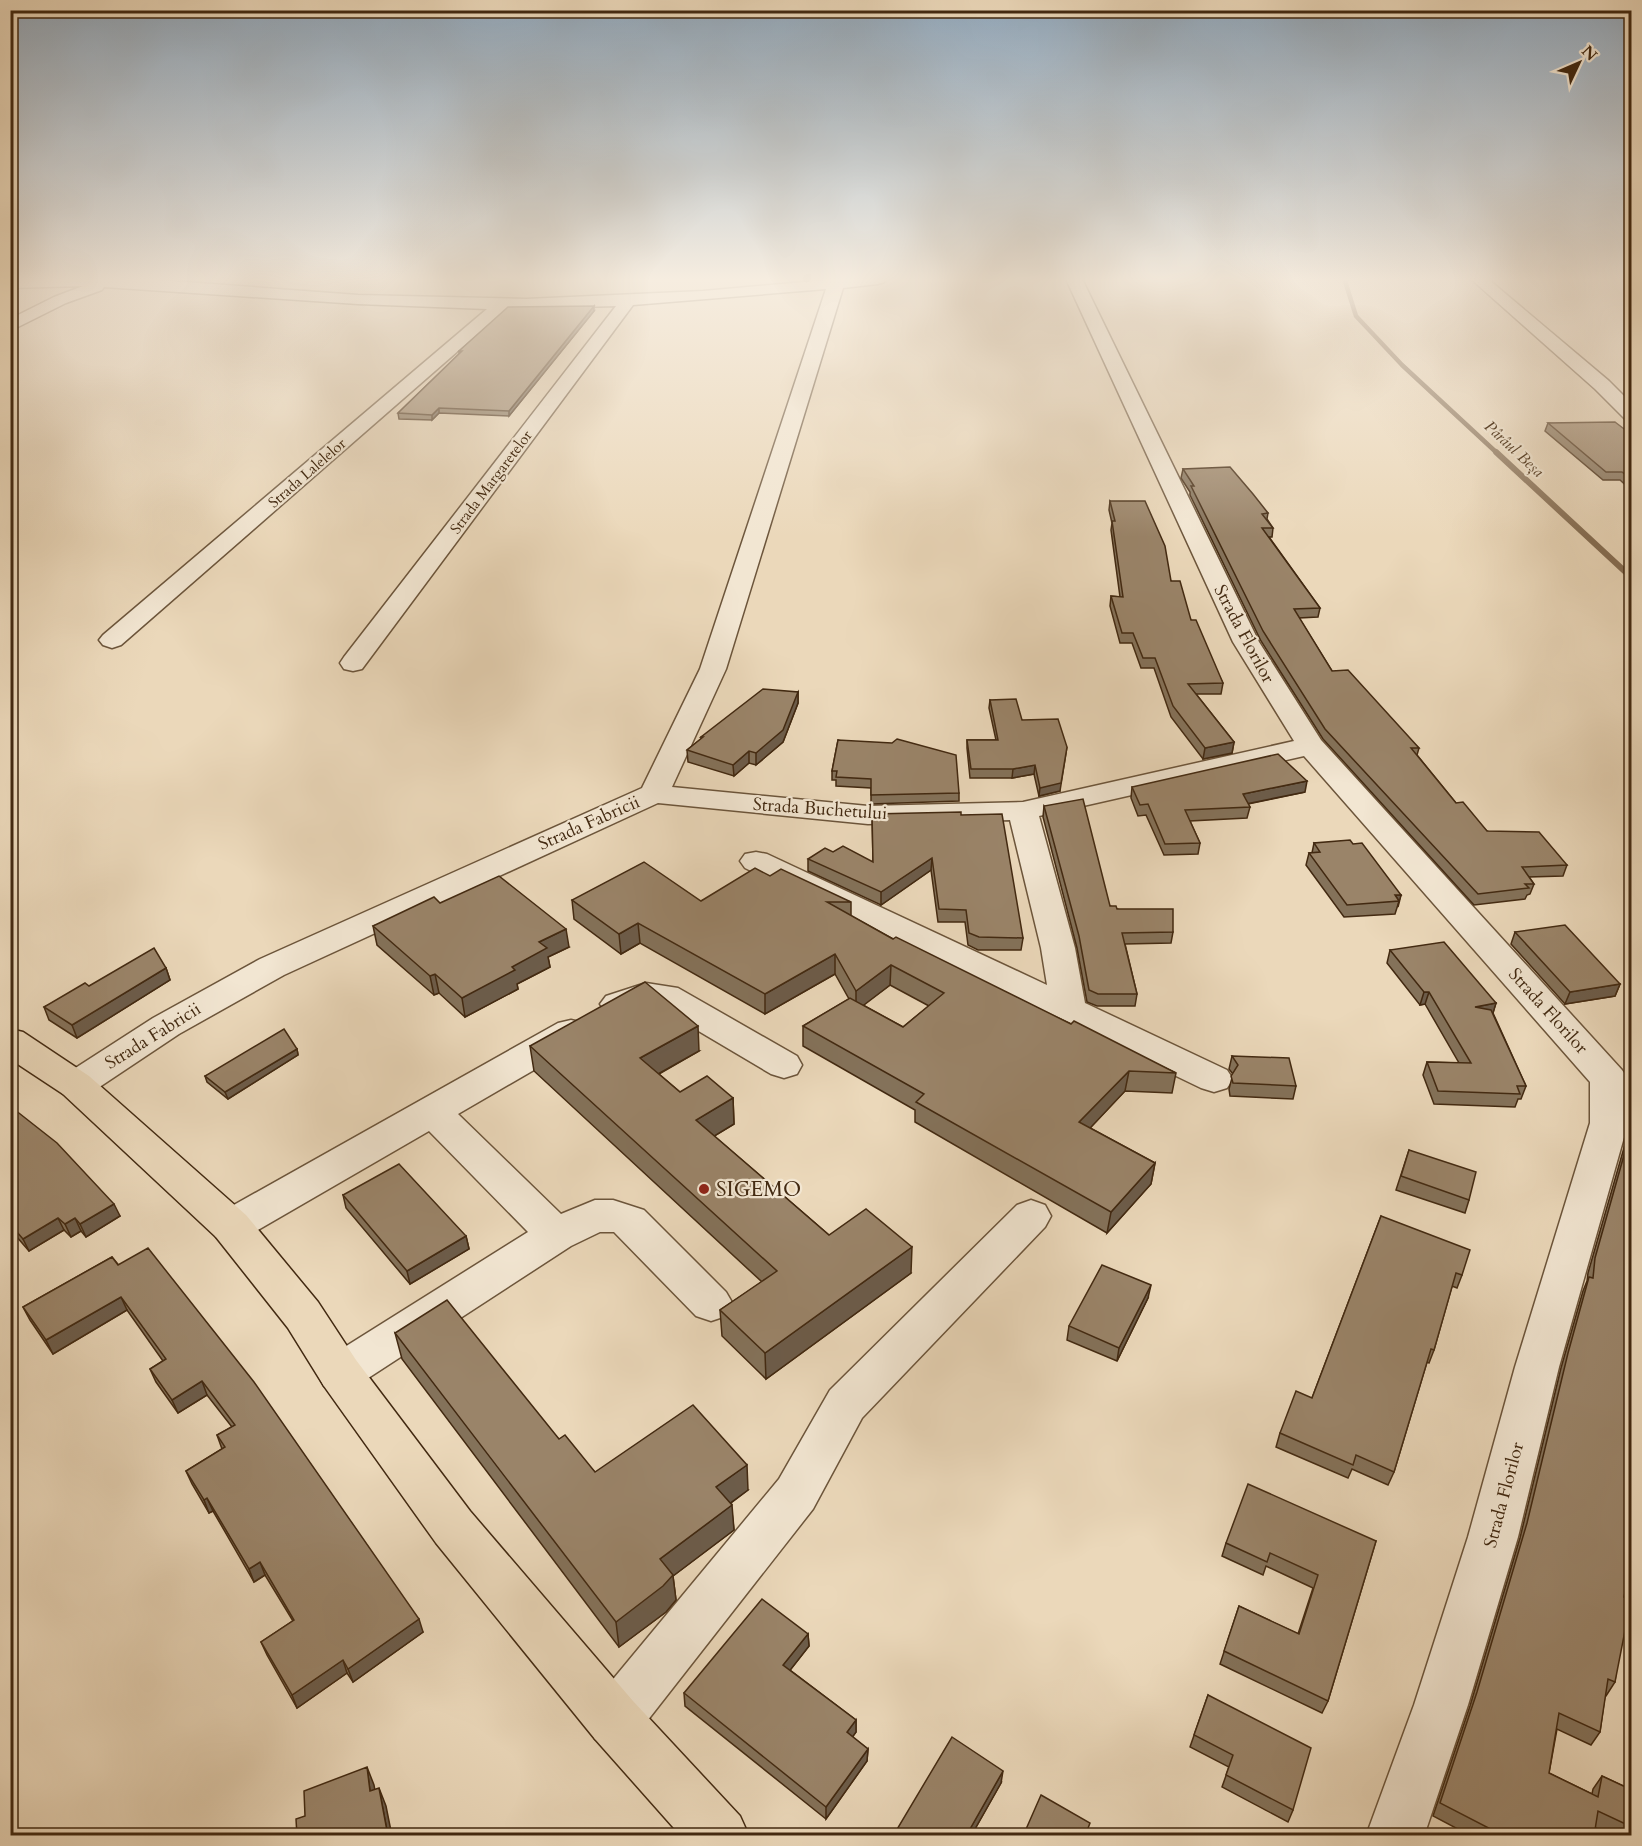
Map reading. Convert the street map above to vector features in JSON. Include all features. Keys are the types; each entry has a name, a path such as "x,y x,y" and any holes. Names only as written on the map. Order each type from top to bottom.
{"main road":[{"path":"10,1041 76,1084 231,1226 303,1315 340,1373 453,1527 614,1720 720,1836"}],"street":[{"name":"Strada Lalelelor","path":"112,640 431,365"},
{"name":"Strada Margaretelor","path":"353,663 579,365"},
{"name":"Strada Fabricii","path":"76,1084 166,1026 272,967 654,794 713,669 810,365"},
{"name":"Strada Florilor","path":"1115,365 1246,642 1272,687 1311,746 1609,1079 1609,1123 1537,1367 1493,1537 1442,1705 1395,1836"},
{"path":"1578,365 1632,415"},
{"name":"Strada Buchetului","path":"654,794 868,815 1023,811 1311,746"},
{"path":"1023,811 1059,948 1068,1009"},
{"path":"756,861 1214,1078"},
{"path":"231,1226 625,1000 646,994 666,996 784,1065"},
{"path":"432,1112 556,1235"},
{"path":"340,1373 556,1235 595,1216 613,1216 629,1221 711,1304"},
{"path":"614,1720 796,1494 846,1404 1031,1216"}],"building":[{"path":"447,365 546,365 509,411 439,408 432,415 398,413"},
{"path":"1615,422 1632,435 1632,480 1622,472 1606,472 1548,423"},
{"path":"1230,467 1268,513 1262,514 1273,528 1262,528 1320,608 1294,609 1332,671 1348,670 1419,748 1411,748 1456,803 1463,802 1487,831 1539,832 1567,865 1522,867 1534,884 1525,884 1529,888 1478,894 1325,729 1263,631 1191,486 1194,486 1183,469"},
{"path":"1110,501 1145,501 1165,546 1171,581 1180,581 1191,620 1196,620 1223,683 1188,684 1234,742 1205,748 1173,706 1155,658 1143,658 1133,633 1122,633 1111,596 1123,597 1112,521 1115,521"},
{"path":"763,689 798,692 783,730 756,753 749,751 733,765 687,750 703,737 701,737"},
{"path":"1016,699 1022,720 1058,719 1067,747 1061,783 1040,788 1035,765 1013,769 971,769 967,740 998,740 990,700"},
{"path":"897,739 956,755 959,793 871,795 871,779 836,777 837,771 832,771 838,740 892,743"},
{"path":"1278,754 1307,781 1243,794 1250,807 1185,810 1200,843 1165,844 1148,804 1140,805 1132,787"},
{"path":"1083,799 1110,906 1116,906 1117,909 1173,909 1173,932 1122,933 1137,994 1098,994 1089,990 1079,936 1044,806"},
{"path":"961,812 961,815 1002,814 1023,938 979,937 969,933 966,910 939,909 932,858 881,892 808,859 825,848 833,852 843,846 873,862 872,814"},
{"path":"1350,840 1353,844 1362,843 1401,895 1395,895 1399,901 1347,905 1309,853 1320,852 1314,843"},
{"path":"644,862 701,901 755,868 770,876 781,869 851,902 827,902 893,939 896,937 1071,1024 1074,1021 1176,1073 1129,1071 1079,1122 1155,1163 1111,1212 916,1102 924,1094 803,1026 850,998 903,1027 944,993 891,965 856,991 835,954 765,994 638,923 619,934 572,900"},
{"path":"499,876 566,929 539,942 547,948 512,967 515,970 462,998 435,974 430,976 373,926 434,897 440,903"},
{"path":"1565,925 1620,984 1570,992 1515,932"},
{"path":"1444,942 1496,1003 1475,1007 1491,1010 1526,1086 1517,1086 1520,1094 1438,1091 1427,1062 1471,1063 1429,992 1424,992 1390,950"},
{"path":"154,948 166,968 72,1025 44,1007 85,983 89,986"},
{"name":"SIGEMO","path":"645,982 698,1026 640,1058 680,1092 707,1076 733,1098 696,1120 829,1235 866,1209 912,1247 765,1353 720,1310 777,1271 530,1046"},
{"path":"284,1029 297,1049 225,1092 205,1076"},
{"path":"1232,1056 1289,1058 1296,1086 1233,1083 1231,1076 1238,1065"},
{"path":"10,1106 57,1143 114,1204 80,1224 75,1218 65,1224 58,1218 23,1239 10,1224"},
{"path":"1632,1127 1632,1557 1624,1597 1631,1600 1615,1682 1608,1679 1600,1732 1559,1713 1549,1773 1598,1797 1602,1776 1632,1790 1632,1827 1598,1811 1594,1836 1504,1836 1440,1803 1477,1692 1527,1523 1568,1353 1589,1277 1593,1278 1595,1258"},
{"path":"1409,1150 1476,1172 1469,1200 1401,1176"},
{"path":"399,1164 466,1236 407,1271 343,1195"},
{"path":"1381,1216 1470,1250 1462,1275 1456,1273 1434,1350 1431,1349 1394,1472 1356,1455 1353,1465 1280,1433 1296,1391 1312,1398"},
{"path":"148,1248 254,1382 419,1619 348,1669 343,1660 292,1695 261,1642 294,1620 260,1562 249,1569 207,1498 204,1500 186,1471 225,1447 217,1435 235,1425 202,1381 172,1400 150,1369 166,1359 121,1297 46,1340 23,1307 112,1257 118,1265"},
{"path":"1102,1265 1151,1285 1119,1348 1069,1326"},
{"path":"447,1300 559,1439 565,1435 595,1472 693,1405 747,1465 716,1487 732,1505 660,1559 673,1575 663,1586 616,1622 395,1333"},
{"path":"1248,1484 1376,1541 1328,1701 1224,1651 1239,1606 1299,1634 1318,1575 1270,1553 1267,1562 1226,1543"},
{"path":"762,1599 808,1634 783,1665 856,1720 847,1732 868,1749 826,1807 684,1693"},
{"path":"1208,1695 1311,1748 1293,1810 1226,1775 1233,1755 1194,1735"},
{"path":"952,1737 1003,1771 966,1836 958,1831 956,1836 893,1836"},
{"path":"367,1767 370,1791 379,1788 388,1836 297,1836 296,1819 305,1816 304,1791"},
{"path":"1041,1795 1090,1823 1085,1836 1023,1836"}],"waterway":[{"name":"Pârâul Beșa","path":"1402,365 1497,453"},
{"name":"Pârâul Beșa","path":"1496,452 1632,578"}],"place":[{"name":"SIGEMO","path":"704,1189"}]}
